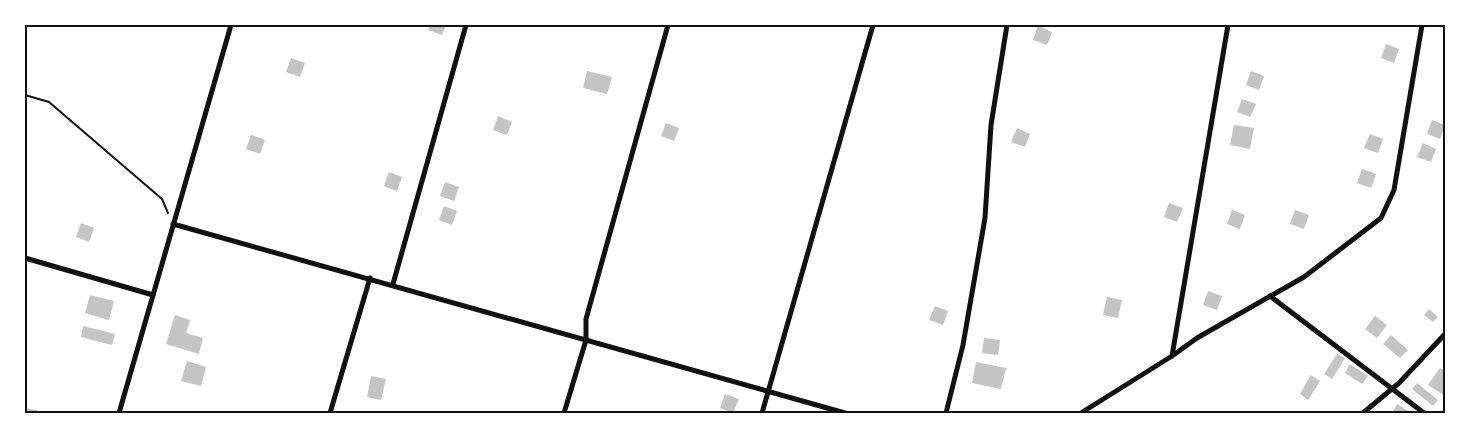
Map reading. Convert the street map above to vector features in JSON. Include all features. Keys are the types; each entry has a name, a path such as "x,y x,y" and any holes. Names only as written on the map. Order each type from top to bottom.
{"street":[{"path":"119,413 231,25"},
{"path":"393,284 466,25"},
{"path":"564,413 586,340 586,320 668,25"},
{"path":"762,413 873,25"},
{"path":"946,413 963,345 985,218 991,125 1007,25"},
{"path":"1172,356 1228,25"},
{"path":"1081,413 1172,356 1197,338 1304,277 1381,218 1394,190 1422,25"},
{"path":"173,224 393,284 845,413"},
{"path":"25,258 153,295"},
{"path":"330,413 370,278"},
{"path":"1270,296 1424,413"},
{"path":"1363,413 1392,389 1445,334"}],"path":[{"path":"25,94 49,102 162,199 173,224"}],"building":[{"path":"430,25 446,25 442,35 428,30"},
{"path":"1038,26 1052,32 1047,45 1033,40"},
{"path":"1386,44 1399,49 1394,63 1381,58"},
{"path":"291,58 305,63 300,77 286,72"},
{"path":"587,71 612,77 607,94 583,88"},
{"path":"1251,71 1264,76 1259,90 1246,85"},
{"path":"1242,99 1256,104 1250,117 1237,112"},
{"path":"498,116 512,122 507,135 493,130"},
{"path":"1432,120 1445,125 1440,139 1427,134"},
{"path":"666,123 679,128 674,141 661,136"},
{"path":"1234,125 1254,128 1250,149 1230,145"},
{"path":"1017,128 1030,134 1025,147 1011,142"},
{"path":"1370,134 1383,139 1378,153 1364,148"},
{"path":"251,135 265,140 260,154 246,149"},
{"path":"1423,143 1436,149 1431,162 1417,157"},
{"path":"1362,169 1376,174 1371,188 1357,183"},
{"path":"389,172 402,177 397,191 384,186"},
{"path":"445,182 459,187 454,201 440,196"},
{"path":"1169,203 1183,208 1177,222 1164,217"},
{"path":"444,206 457,211 452,225 439,220"},
{"path":"1232,210 1245,215 1240,229 1227,224"},
{"path":"1295,210 1309,215 1304,229 1290,224"},
{"path":"81,223 94,228 89,242 76,237"},
{"path":"1208,291 1222,296 1217,310 1203,305"},
{"path":"90,295 114,301 109,320 85,313"},
{"path":"1107,297 1122,300 1118,318 1103,315"},
{"path":"935,306 948,311 943,325 929,320"},
{"path":"1429,309 1438,317 1433,322 1424,315"},
{"path":"175,315 190,320 186,333 203,338 199,354 166,344"},
{"path":"1375,316 1387,325 1377,338 1365,329"},
{"path":"83,326 115,334 112,345 81,337"},
{"path":"1391,335 1408,350 1400,358 1383,344"},
{"path":"984,338 1000,340 998,355 982,353"},
{"path":"1337,354 1345,358 1332,379 1324,374"},
{"path":"187,361 206,367 201,386 181,381"},
{"path":"976,362 1006,368 1001,389 972,383"},
{"path":"1350,364 1368,376 1362,384 1345,373"},
{"path":"1440,368 1445,371 1445,396 1428,385"},
{"path":"1311,375 1320,381 1308,400 1300,394"},
{"path":"371,376 386,379 381,400 367,397"},
{"path":"1417,383 1438,400 1433,406 1412,389"},
{"path":"725,394 739,399 733,413 720,408"},
{"path":"1397,404 1411,413 1392,413"},
{"path":"25,408 37,410 36,413 25,413"}]}
